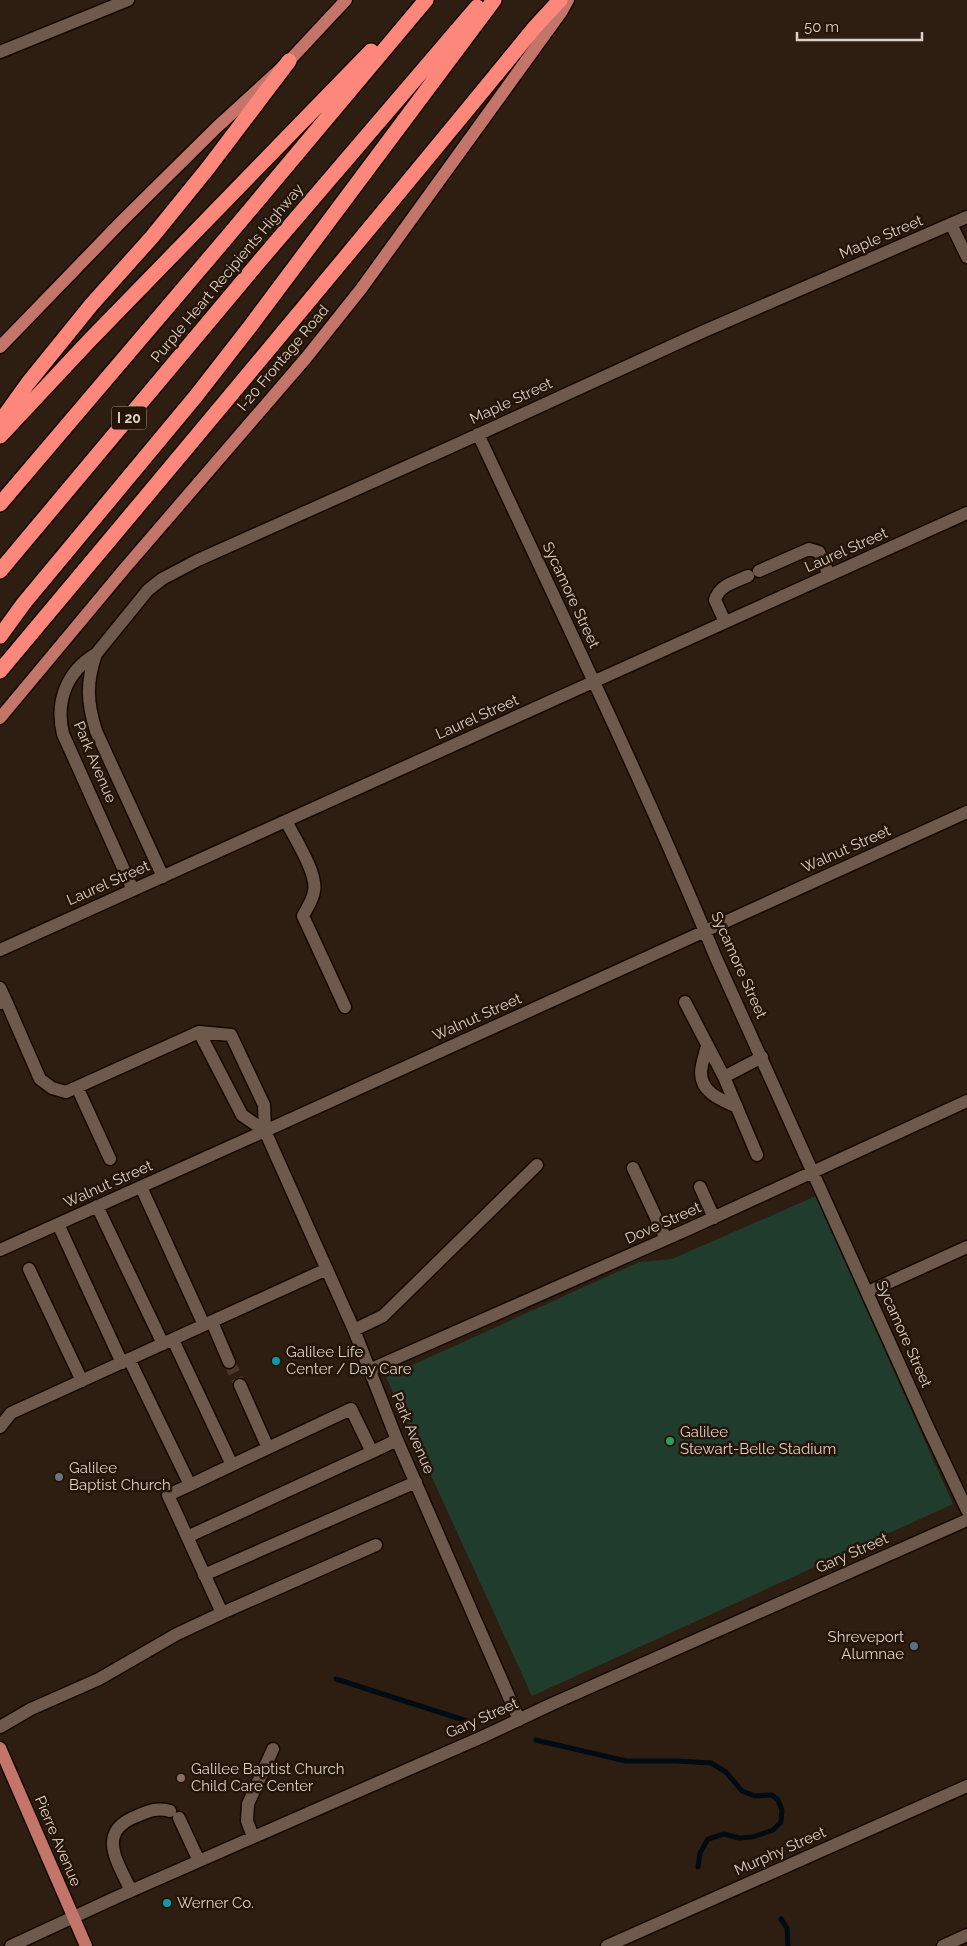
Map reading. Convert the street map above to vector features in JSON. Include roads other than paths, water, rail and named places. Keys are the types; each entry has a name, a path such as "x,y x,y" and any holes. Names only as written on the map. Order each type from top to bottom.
{"highway":[{"path":"0,436 88,342 421,0"},
{"name":"Purple Heart Recipients Highway","path":"0,504 426,0"},
{"name":"Purple Heart Recipients Highway","path":"0,571 483,0"},
{"path":"0,636 24,603 247,332 494,0"},
{"path":"0,671 560,0"},
{"path":"0,422 28,383 92,304 152,237 208,168 289,60"}],"main road":[{"path":"0,347 114,229 216,128 289,60 346,0"},
{"name":"I-20 Frontage Road","path":"0,718 306,358 355,297 562,12 568,0"},
{"name":"Pierre Avenue","path":"0,1748 86,1946"}],"street":[{"path":"0,52 128,0"},
{"name":"Maple Street","path":"96,654 148,590 162,579 198,560 702,332 967,217"},
{"path":"952,224 967,257"},
{"name":"Sycamore Street","path":"478,434 594,681 967,1510"},
{"name":"Laurel Street","path":"0,950 967,513"},
{"path":"725,622 715,600 716,594 721,588 809,549 818,552 829,575"},
{"name":"Park Avenue","path":"96,654 90,672 88,692 90,712 96,731 163,877"},
{"name":"Park Avenue","path":"96,654 86,660 70,677 61,699 60,722 63,734 133,890"},
{"name":"Walnut Street","path":"0,1250 967,812"},
{"path":"286,821 312,875 315,889 303,916 344,1007"},
{"path":"0,988 3,1002 40,1079 52,1088 66,1092 199,1032 242,1115 266,1131"},
{"path":"685,1002 724,1077 757,1155"},
{"name":"Park Avenue","path":"199,1032 231,1035 264,1105 266,1131 354,1330 397,1440 519,1720"},
{"path":"707,1046 701,1074 704,1087 714,1097 737,1107"},
{"path":"724,1077 762,1057"},
{"path":"77,1087 110,1159"},
{"name":"Dove Street","path":"369,1370 714,1218 967,1100"},
{"path":"354,1330 383,1316 538,1165"},
{"path":"633,1168 666,1239"},
{"path":"141,1187 208,1324 230,1362"},
{"path":"700,1187 714,1218"},
{"path":"97,1206 232,1465"},
{"path":"58,1224 190,1484"},
{"path":"868,1292 967,1247"},
{"path":"29,1269 82,1381"},
{"path":"0,1427 11,1413 327,1269"},
{"path":"240,1385 268,1448"},
{"path":"222,1613 168,1495 352,1409 372,1452"},
{"path":"187,1537 397,1440"},
{"path":"204,1575 416,1482"},
{"name":"Gary Street","path":"11,1946 199,1860 519,1720 967,1520"},
{"path":"0,1728 31,1709 99,1679 177,1634 376,1546"},
{"path":"253,1837 248,1821 248,1804 273,1749"},
{"name":"Murphy Street","path":"607,1946 635,1940 967,1786"},
{"path":"131,1891 114,1853 112,1842 114,1833 134,1817 162,1808 175,1814 199,1860"},
{"path":"943,1946 967,1935"}],"waterway":[{"path":"336,1679 467,1721"},
{"path":"536,1740 626,1761 711,1763 726,1772 742,1791 755,1796 772,1795 778,1800 782,1810 781,1822 773,1830 753,1837 739,1838 724,1834 708,1839 700,1853 698,1867"},
{"path":"781,1919 787,1928 788,1946"}],"tunnel":[{"path":"229,1362 240,1385"}],"place":[{"name":"Galilee Life Center / Day Care","path":"276,1361"},
{"name":"Galilee Stewart-Belle Stadium","path":"670,1441"},
{"name":"Galilee Baptist Church","path":"59,1477"},
{"name":"Shreveport Alumnae","path":"914,1646"},
{"name":"Galilee Baptist Church Child Care Center","path":"181,1778"},
{"name":"Werner Co.","path":"167,1903"}]}
